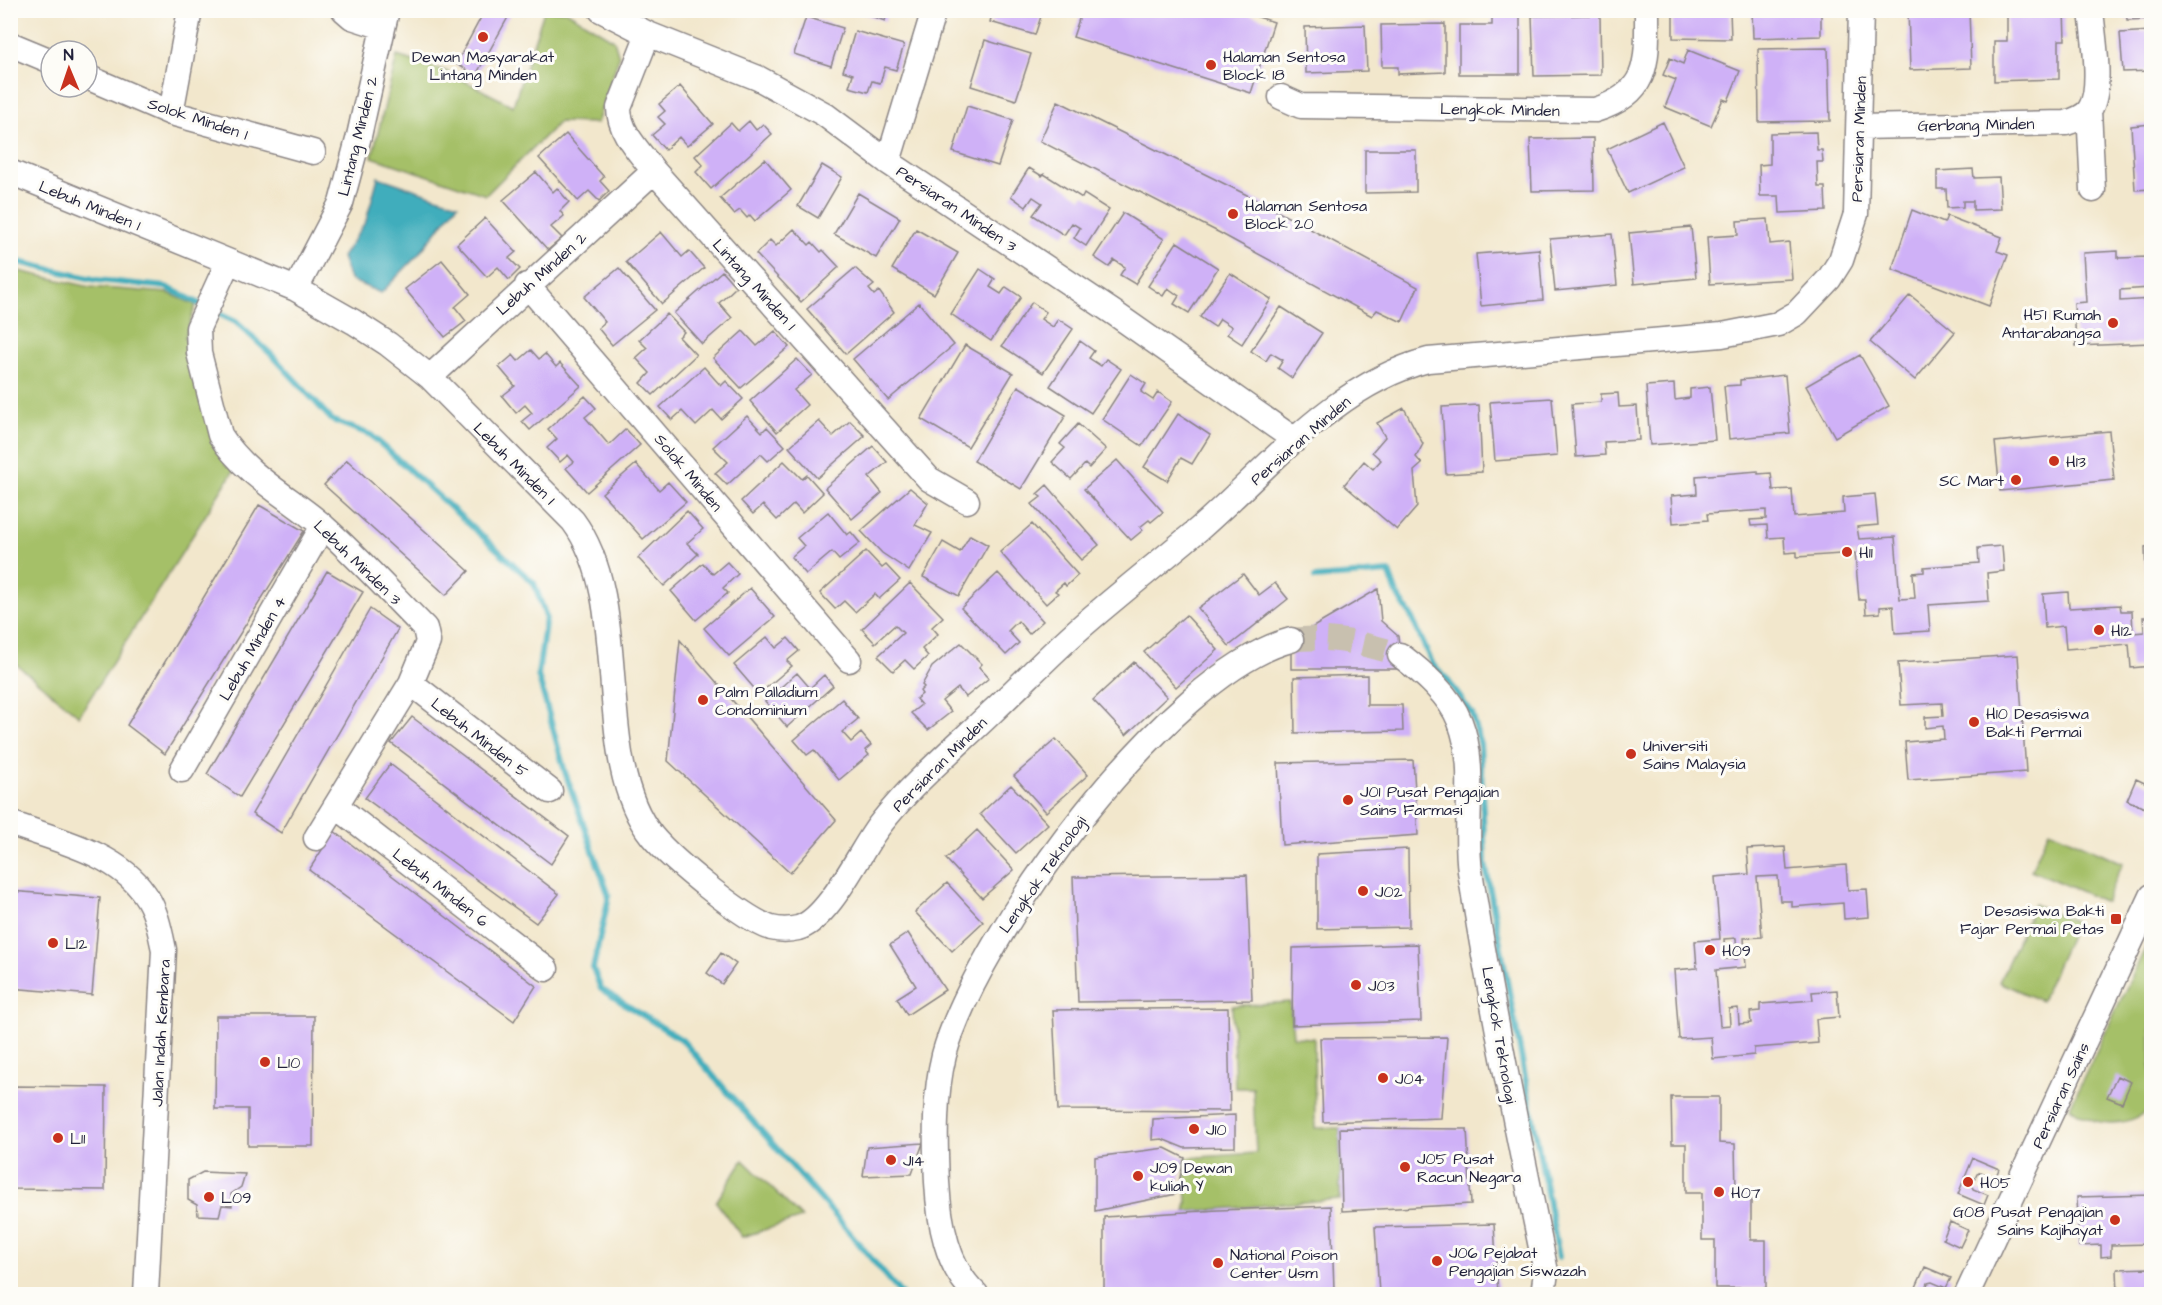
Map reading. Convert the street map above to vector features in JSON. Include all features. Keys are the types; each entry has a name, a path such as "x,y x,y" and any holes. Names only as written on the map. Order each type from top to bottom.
{"street":[{"path":"171,112 190,10"},
{"path":"344,10 352,17 385,19"},
{"name":"Persiaran Minden 3","path":"601,10 648,34 780,88 824,114 888,162 1114,313 1295,440"},
{"path":"888,162 934,10"},
{"name":"Lengkok Minden","path":"1281,97 1300,106 1595,110 1615,104 1631,94 1640,79 1646,59 1647,10"},
{"name":"Persiaran Minden","path":"798,928 818,916 877,829 910,790 1085,623 1198,529 1295,440 1371,382 1395,369 1428,360 1755,331 1788,319 1815,297 1829,279 1847,243 1858,197 1861,10"},
{"path":"2091,10 2096,81 2095,97 2089,110 2093,190"},
{"name":"Lintang Minden 2","path":"296,289 341,203 359,136 385,19"},
{"name":"Lintang Minden 1","path":"648,34 619,108 619,121 654,171 929,479 967,501"},
{"path":"10,44 39,56"},
{"name":"Solok Minden 1","path":"99,81 171,112 313,152"},
{"name":"Gerbang Minden","path":"1859,127 2066,123 2079,118 2089,110"},
{"name":"Lebuh Minden 2","path":"430,377 527,285 654,171"},
{"name":"Lebuh Minden 1","path":"10,172 224,271 296,289 388,344 430,377 573,521 587,543 598,578 609,639 623,761 629,788 649,832 692,874 754,919 772,928 798,928"},
{"name":"Lebuh Minden 3","path":"224,271 198,328 199,353 220,435 227,446 264,484 323,526 425,628 428,642 411,682 316,838"},
{"name":"Solok Minden","path":"527,285 849,660"},
{"name":"Lebuh Minden 4","path":"182,770 323,526"},
{"name":"Lengkok Teknologi","path":"976,1294 965,1285 945,1242 938,1195 937,1098 945,1055 958,1018 1002,929 1092,802 1172,719 1221,676 1252,654 1270,645 1292,639"},
{"name":"Lengkok Teknologi","path":"1400,655 1420,670 1460,719 1467,744 1470,871 1546,1272 1543,1294"},
{"name":"Lebuh Minden 5","path":"411,682 550,791"},
{"name":"Lebuh Minden 6","path":"336,806 546,969"},
{"name":"Jalan Indah Kembara","path":"10,823 95,854 126,873 145,894 159,924 164,950 146,1294"},
{"name":"Persiaran Sains","path":"1967,1294 2151,896"}],"green space":[{"path":"544,11 566,11 614,40 619,57 597,123 559,122 486,195 372,157 397,56 445,71 513,106"},
{"path":"10,269 90,287 168,293 196,305 185,337 215,439 236,467 79,716 11,660"},
{"path":"2049,830 2123,863 2105,902 2031,870"},
{"path":"2034,904 2076,922 2041,1001 1999,982"},
{"path":"2151,936 2151,1109 2131,1120 2121,1122 2110,1123 2090,1119 2070,1107"},
{"path":"1290,1002 1293,1037 1314,1038 1315,1128 1340,1128 1340,1199 1185,1212 1187,1203 1185,1158 1256,1153 1253,1088 1235,1088 1232,1006"},
{"path":"743,1160 802,1218 742,1237 716,1202"}],"water":[{"path":"378,177 458,204 418,255 381,293 350,280 342,257 366,221"}],"building":[{"name":"Dewan Masyarakat Lintang Minden","path":"485,10 512,10 476,75 456,64"},
{"path":"853,10 888,10 885,21"},
{"path":"993,10 1043,10 1035,35 990,22"},
{"name":"Halaman Sentosa Block 18","path":"1082,10 1236,10 1274,22 1251,93 1073,37"},
{"path":"1492,10 1520,10 1520,74 1459,74 1459,25 1492,25"},
{"path":"1673,10 1730,10 1731,39 1673,38"},
{"path":"1752,10 1821,10 1821,36 1753,38"},
{"path":"1908,10 1969,10 1971,68 1910,70"},
{"path":"2007,10 2064,10 2065,40 2059,40 2059,79 1994,81 1994,41 2007,41"},
{"path":"2126,10 2151,10 2151,19 2127,20"},
{"path":"1600,15 1601,75 1534,76 1532,16"},
{"path":"806,17 843,28 831,66 794,54"},
{"path":"1445,24 1445,72 1398,74 1398,67 1382,67 1381,25"},
{"path":"1365,25 1367,71 1306,73 1305,27"},
{"path":"855,31 904,45 896,70 885,67 880,83 872,81 868,92 849,87 853,74 843,71"},
{"path":"2151,31 2151,71 2123,72 2120,33"},
{"path":"985,40 1031,54 1016,100 971,86"},
{"path":"1828,48 1830,121 1759,122 1758,49"},
{"path":"1688,50 1740,71 1728,101 1723,99 1711,126 1665,107 1676,80 1663,75 1670,58 1683,64"},
{"path":"680,86 713,124 687,146 679,137 665,150 652,135 665,124 658,117 665,111 659,104"},
{"name":"Halaman Sentosa Block 20","path":"1058,101 1247,195 1418,287 1402,322 1377,310 1372,316 1220,233 1040,141"},
{"path":"967,106 1013,120 998,166 953,152"},
{"path":"749,121 756,130 763,124 772,134 711,189 696,172 703,165 695,156 731,123 738,131"},
{"path":"1663,122 1684,167 1628,193 1607,149"},
{"path":"2151,124 2151,189 2135,190 2131,126"},
{"path":"1816,132 1817,150 1822,150 1823,162 1817,162 1818,187 1825,187 1826,211 1780,213 1779,196 1760,196 1759,165 1770,164 1770,133"},
{"path":"566,134 604,177 600,181 609,191 599,201 589,191 578,201 539,158"},
{"path":"1593,138 1594,190 1532,191 1530,139"},
{"path":"1365,150 1416,150 1416,192 1365,193"},
{"path":"765,159 791,190 755,221 750,215 747,218 740,210 734,214 720,198"},
{"path":"822,165 842,177 818,218 798,206"},
{"path":"1029,168 1042,176 1044,174 1082,198 1084,194 1109,210 1086,246 1074,238 1080,228 1072,223 1064,235 1033,215 1042,203 1033,197 1026,207 1011,196"},
{"path":"1973,169 1974,178 1999,177 2001,209 1973,210 1973,201 1963,201 1963,207 1947,208 1946,189 1937,189 1937,171"},
{"path":"536,172 553,192 557,188 569,202 560,211 564,216 551,227 562,238 548,250 503,200"},
{"path":"858,193 900,218 876,258 834,234"},
{"path":"1912,210 1944,223 1947,216 2002,237 1997,251 2008,255 1989,306 1892,269"},
{"path":"1123,213 1164,239 1135,284 1120,275 1125,267 1114,260 1109,267 1094,257"},
{"path":"485,218 516,252 509,258 520,269 509,280 498,267 487,277 457,244"},
{"path":"1768,219 1770,244 1789,242 1792,279 1710,284 1707,237 1738,235 1737,221"},
{"path":"1691,227 1696,278 1634,284 1629,233"},
{"path":"794,229 809,245 812,242 821,252 823,250 839,267 801,302 756,254 770,240 776,246"},
{"path":"916,229 958,253 934,294 892,269"},
{"path":"661,232 682,257 689,251 704,268 662,304 626,262"},
{"path":"1612,234 1617,285 1555,291 1550,239"},
{"path":"1177,242 1218,268 1189,313 1174,304 1179,296 1168,288 1163,296 1148,286"},
{"path":"1539,249 1543,300 1481,306 1476,254"},
{"path":"2118,251 2118,258 2149,257 2150,288 2120,290 2120,301 2151,299 2151,343 2076,346 2074,303 2086,302 2083,253"},
{"path":"442,260 470,294 455,307 466,321 445,337 405,289"},
{"path":"619,268 655,310 612,345 598,328 605,322 584,297"},
{"path":"855,268 874,285 869,289 874,295 879,291 894,312 846,354 807,309"},
{"path":"980,269 995,279 990,287 1001,294 1006,287 1021,297 991,341 951,314"},
{"path":"722,271 736,287 719,303 732,318 702,344 674,313"},
{"path":"1230,273 1271,299 1242,344 1227,334 1232,327 1220,319 1215,327 1200,317"},
{"path":"1910,295 1955,332 1915,380 1870,342"},
{"path":"1032,302 1046,312 1041,319 1053,327 1058,319 1073,329 1043,373 1002,346"},
{"path":"919,303 954,345 888,400 853,359"},
{"path":"1281,307 1322,333 1292,378 1278,368 1283,360 1271,353 1266,361 1251,351"},
{"path":"667,314 684,332 679,337 696,355 653,395 641,383 650,373 636,358 647,348 639,340"},
{"path":"743,331 757,346 775,331 789,347 741,388 713,358"},
{"path":"1080,341 1094,351 1089,358 1101,366 1106,359 1121,369 1091,413 1050,386"},
{"path":"965,345 1013,373 968,447 921,419"},
{"path":"531,350 539,359 545,354 556,367 560,363 581,386 530,430 522,421 532,413 525,405 516,413 502,396 515,386 499,367 513,355 518,361"},
{"path":"1860,355 1889,406 1835,437 1806,386"},
{"path":"797,359 812,375 794,390 807,405 777,432 750,401"},
{"path":"704,367 721,386 726,381 743,399 721,419 713,410 696,426 682,411 672,420 660,407"},
{"path":"1131,374 1146,384 1141,392 1153,400 1158,392 1172,402 1142,446 1102,419"},
{"path":"1785,375 1790,433 1729,439 1724,386 1740,385 1740,380"},
{"path":"1674,384 1675,400 1690,398 1690,389 1710,387 1715,440 1650,445 1646,386"},
{"path":"1018,386 1066,415 1021,489 974,461"},
{"path":"1618,393 1619,407 1637,406 1639,440 1604,442 1605,455 1576,457 1572,404 1601,402 1601,394"},
{"path":"585,396 596,408 585,417 609,445 626,429 640,445 587,492 566,468 574,462 568,455 560,462 547,448 557,439 548,429"},
{"path":"1552,398 1557,456 1495,461 1490,402"},
{"path":"1479,405 1482,472 1446,474 1442,407"},
{"path":"1404,408 1423,444 1416,457 1422,464 1414,471 1417,507 1397,530 1344,485 1364,461 1373,469 1381,460 1372,452 1385,437 1377,423"},
{"path":"1178,414 1210,435 1192,464 1181,458 1167,481 1144,467"},
{"path":"747,416 762,432 767,427 785,446 768,461 761,454 727,485 715,473 728,462 713,447"},
{"path":"819,421 833,436 850,421 865,436 817,478 789,447"},
{"path":"1078,424 1106,449 1089,468 1085,464 1071,479 1052,462 1065,448 1060,444"},
{"name":"H13","path":"2109,431 2114,480 2000,491 1995,442"},
{"path":"873,446 887,462 869,477 882,493 852,519 825,488"},
{"path":"347,460 469,571 446,595 324,485"},
{"path":"1117,460 1163,512 1151,522 1149,520 1140,527 1143,530 1131,540 1084,489"},
{"path":"784,461 802,479 807,475 823,493 802,513 794,504 777,520 763,505 753,514 741,501"},
{"path":"636,464 659,490 668,482 686,502 643,539 602,493"},
{"name":"H11","path":"1758,471 1758,474 1771,473 1773,490 1792,489 1794,517 1844,513 1843,497 1875,494 1878,525 1857,527 1859,539 1895,537 1900,599 1915,598 1913,573 1924,572 1924,567 1979,563 1978,548 2002,546 2004,571 1987,573 1989,601 1928,605 1930,631 1895,633 1893,606 1880,607 1880,613 1866,614 1865,600 1859,600 1855,553 1797,557 1797,552 1785,553 1784,537 1768,538 1767,525 1751,526 1750,520 1766,519 1766,510 1707,514 1708,520 1673,523 1671,496 1697,494 1696,476"},
{"path":"1047,485 1099,545 1081,560 1032,504 1041,497 1037,494"},
{"path":"910,488 928,503 915,525 932,533 909,571 882,553 861,531"},
{"path":"259,505 304,531 165,754 127,725"},
{"path":"687,511 703,529 687,543 698,554 664,586 638,558"},
{"path":"828,512 847,535 851,532 860,543 839,560 832,552 806,574 791,557 804,546 797,538"},
{"path":"1032,524 1078,575 1066,586 1064,583 1055,591 1058,593 1046,604 1000,552"},
{"path":"970,535 988,545 959,596 923,577 943,542 960,552"},
{"name":"H12","path":"2151,546 2151,575 2146,575 2145,547"},
{"path":"866,551 882,568 886,565 900,580 879,599 875,594 855,612 844,601 835,609 820,593"},
{"path":"727,562 738,574 723,588 728,593 696,620 671,591 703,563 713,574"},
{"path":"327,571 363,592 240,797 207,774"},
{"path":"998,573 1043,621 1029,634 1018,621 1008,631 1019,643 1006,655 961,608"},
{"path":"1243,574 1259,595 1275,583 1288,599 1229,646 1198,608"},
{"path":"910,583 943,617 932,627 938,634 922,649 928,656 914,669 905,660 893,671 878,656 903,633 895,625 875,643 862,629"},
{"path":"750,588 775,617 729,656 704,628"},
{"path":"1378,589 1381,621 1398,636 1402,669 1291,669 1291,640"},
{"name":"H12","path":"2068,592 2069,608 2120,605 2121,611 2132,611 2133,633 2144,632 2143,617 2151,617 2151,666 2131,668 2129,644 2066,649 2064,626 2045,628 2043,594"},
{"path":"370,609 398,629 281,833 252,814"},
{"path":"1186,615 1218,650 1176,687 1144,652"},
{"path":"767,637 776,648 788,638 799,651 787,661 792,666 759,694 734,665"},
{"name":"Palm Palladium Condominium","path":"680,640 836,820 790,873 668,761"},
{"path":"961,643 982,664 979,667 989,678 966,697 958,688 942,701 951,712 928,730 911,713 921,705 916,699 922,694 920,691 924,687 922,685 932,667"},
{"name":"H10 Desasiswa Bakti Permai","path":"2018,655 2026,772 1908,780 1905,742 1944,739 1943,726 1925,728 1925,717 1943,716 1942,703 1901,705 1898,663"},
{"path":"1134,662 1167,697 1126,735 1093,700"},
{"path":"797,673 810,688 824,675 833,686 787,727 765,701"},
{"path":"1367,675 1367,705 1402,705 1403,731 1295,733 1294,677"},
{"path":"842,699 858,719 842,732 851,742 861,733 871,745 865,750 869,755 839,780 814,750 807,755 794,740"},
{"path":"412,717 569,836 551,864 391,743"},
{"path":"1056,739 1088,775 1046,812 1014,776"},
{"name":"J01 Pusat Pengajian Sains Farmasi","path":"1413,760 1418,835 1282,845 1278,763"},
{"path":"390,764 559,894 536,923 365,798"},
{"path":"2136,779 2151,786 2151,811 2127,800"},
{"path":"1011,785 1048,824 1016,853 980,814"},
{"path":"977,830 1014,870 982,898 946,859"},
{"path":"334,831 536,986 514,1021 309,870"},
{"name":"H09","path":"1785,847 1787,870 1846,865 1848,890 1867,889 1869,917 1844,919 1843,903 1792,907 1792,901 1780,901 1778,876 1757,877 1762,937 1744,938 1746,967 1716,970 1720,1026 1730,1025 1729,1009 1738,1008 1739,1024 1751,1023 1750,1012 1760,1011 1760,1004 1813,1000 1812,992 1837,990 1839,1017 1816,1019 1818,1043 1754,1048 1754,1055 1713,1059 1711,1037 1679,1039 1674,970 1697,968 1695,941 1720,939 1715,877 1749,874 1747,849","holes":["1736,938 1737,959 1725,959 1724,939"]},
{"name":"J02","path":"1408,849 1409,927 1317,929 1317,854"},
{"path":"1247,875 1252,1000 1078,1002 1073,877"},
{"path":"947,883 983,922 952,951 915,912"},
{"name":"L12","path":"10,891 100,898 92,995 10,988"},
{"path":"908,933 945,990 907,1015 897,998 916,986 890,945"},
{"name":"J03","path":"1418,944 1421,1021 1292,1025 1293,948"},
{"path":"721,953 736,964 722,984 707,973"},
{"path":"1228,1008 1230,1111 1058,1110 1053,1010"},
{"name":"L10","path":"216,1016 314,1016 313,1146 248,1146 248,1109 215,1109"},
{"name":"J04","path":"1447,1037 1441,1118 1323,1122 1320,1038"},
{"path":"2117,1076 2131,1082 2122,1103 2107,1097"},
{"name":"L11","path":"10,1086 106,1087 105,1190 10,1189"},
{"name":"H07","path":"1671,1097 1719,1097 1719,1143 1735,1144 1736,1192 1751,1192 1751,1240 1766,1240 1766,1288 1715,1288 1715,1240 1702,1240 1702,1193 1686,1193 1686,1144 1672,1144"},
{"name":"J10","path":"1235,1115 1235,1147 1184,1148 1162,1139 1152,1140 1153,1119"},
{"name":"J05 Pusat Racun Negara","path":"1340,1128 1467,1129 1471,1204 1342,1211"},
{"name":"J14","path":"923,1143 912,1174 863,1176 867,1147"},
{"name":"J09 Dewan kuliah Y","path":"1165,1148 1185,1158 1176,1194 1095,1211 1095,1157"},
{"name":"H05","path":"1973,1158 1999,1169 1995,1179 1981,1172 1977,1174 1972,1185 1973,1189 1988,1195 1984,1205 1958,1194"},
{"name":"L09","path":"203,1172 245,1174 241,1187 231,1194 232,1206 222,1205 219,1216 198,1215 197,1205 188,1200 188,1180"},
{"name":"G08 Pusat Pengajian Sains Kajihayat","path":"2151,1195 2151,1244 2111,1245 2111,1256 2101,1257 2101,1245 2079,1246 2077,1197"},
{"name":"National Poison Center Usm","path":"1331,1206 1334,1289 1222,1294 1104,1294 1104,1217"},
{"path":"1950,1222 1968,1230 1960,1247 1943,1239"},
{"name":"J06 Pejabat Pengajian Siswazah","path":"1494,1224 1498,1294 1379,1294 1375,1227"},
{"path":"1925,1267 1951,1278 1946,1288 1932,1282 1928,1283 1923,1294 1913,1294"},
{"path":"2151,1268 2151,1294 2118,1294 2117,1269"}],"waterway":[{"path":"10,260 97,280 166,287 204,306"},
{"path":"213,311 236,322 272,355 332,420 371,435 534,583 546,617 538,675 565,772 609,896 593,968 601,989 682,1040 901,1294"},
{"path":"1315,578 1389,572 1397,594 1411,616 1433,665 1446,678 1472,714 1480,742 1485,863 1559,1257"}],"tunnel":[{"path":"1291,640 1346,641 1400,655"}],"place":[{"name":"Dewan Masyarakat Lintang Minden","path":"483,37"},
{"name":"Halaman Sentosa Block 18","path":"1211,65"},
{"name":"Halaman Sentosa Block 20","path":"1233,214"},
{"name":"H51 Rumah Antarabangsa","path":"2113,323"},
{"name":"H13","path":"2054,461"},
{"name":"SC Mart","path":"2016,480"},
{"name":"H11","path":"1847,552"},
{"name":"H12","path":"2099,630"},
{"name":"Palm Palladium Condominium","path":"703,700"},
{"name":"H10 Desasiswa Bakti Permai","path":"1974,722"},
{"name":"Universiti Sains Malaysia","path":"1631,754"},
{"name":"J01 Pusat Pengajian Sains Farmasi","path":"1348,800"},
{"name":"J02","path":"1363,891"},
{"name":"Desasiswa Bakti Fajar Permai Petas","path":"2116,919"},
{"name":"L12","path":"53,943"},
{"name":"H09","path":"1710,950"},
{"name":"J03","path":"1356,985"},
{"name":"L10","path":"265,1062"},
{"name":"J04","path":"1383,1078"},
{"name":"J10","path":"1194,1129"},
{"name":"L11","path":"58,1138"},
{"name":"J14","path":"891,1160"},
{"name":"J05 Pusat Racun Negara","path":"1405,1167"},
{"name":"J09 Dewan kuliah Y","path":"1138,1176"},
{"name":"H05","path":"1968,1182"},
{"name":"H07","path":"1719,1192"},
{"name":"L09","path":"209,1197"},
{"name":"G08 Pusat Pengajian Sains Kajihayat","path":"2115,1220"},
{"name":"J06 Pejabat Pengajian Siswazah","path":"1437,1261"},
{"name":"National Poison Center Usm","path":"1218,1263"}]}
